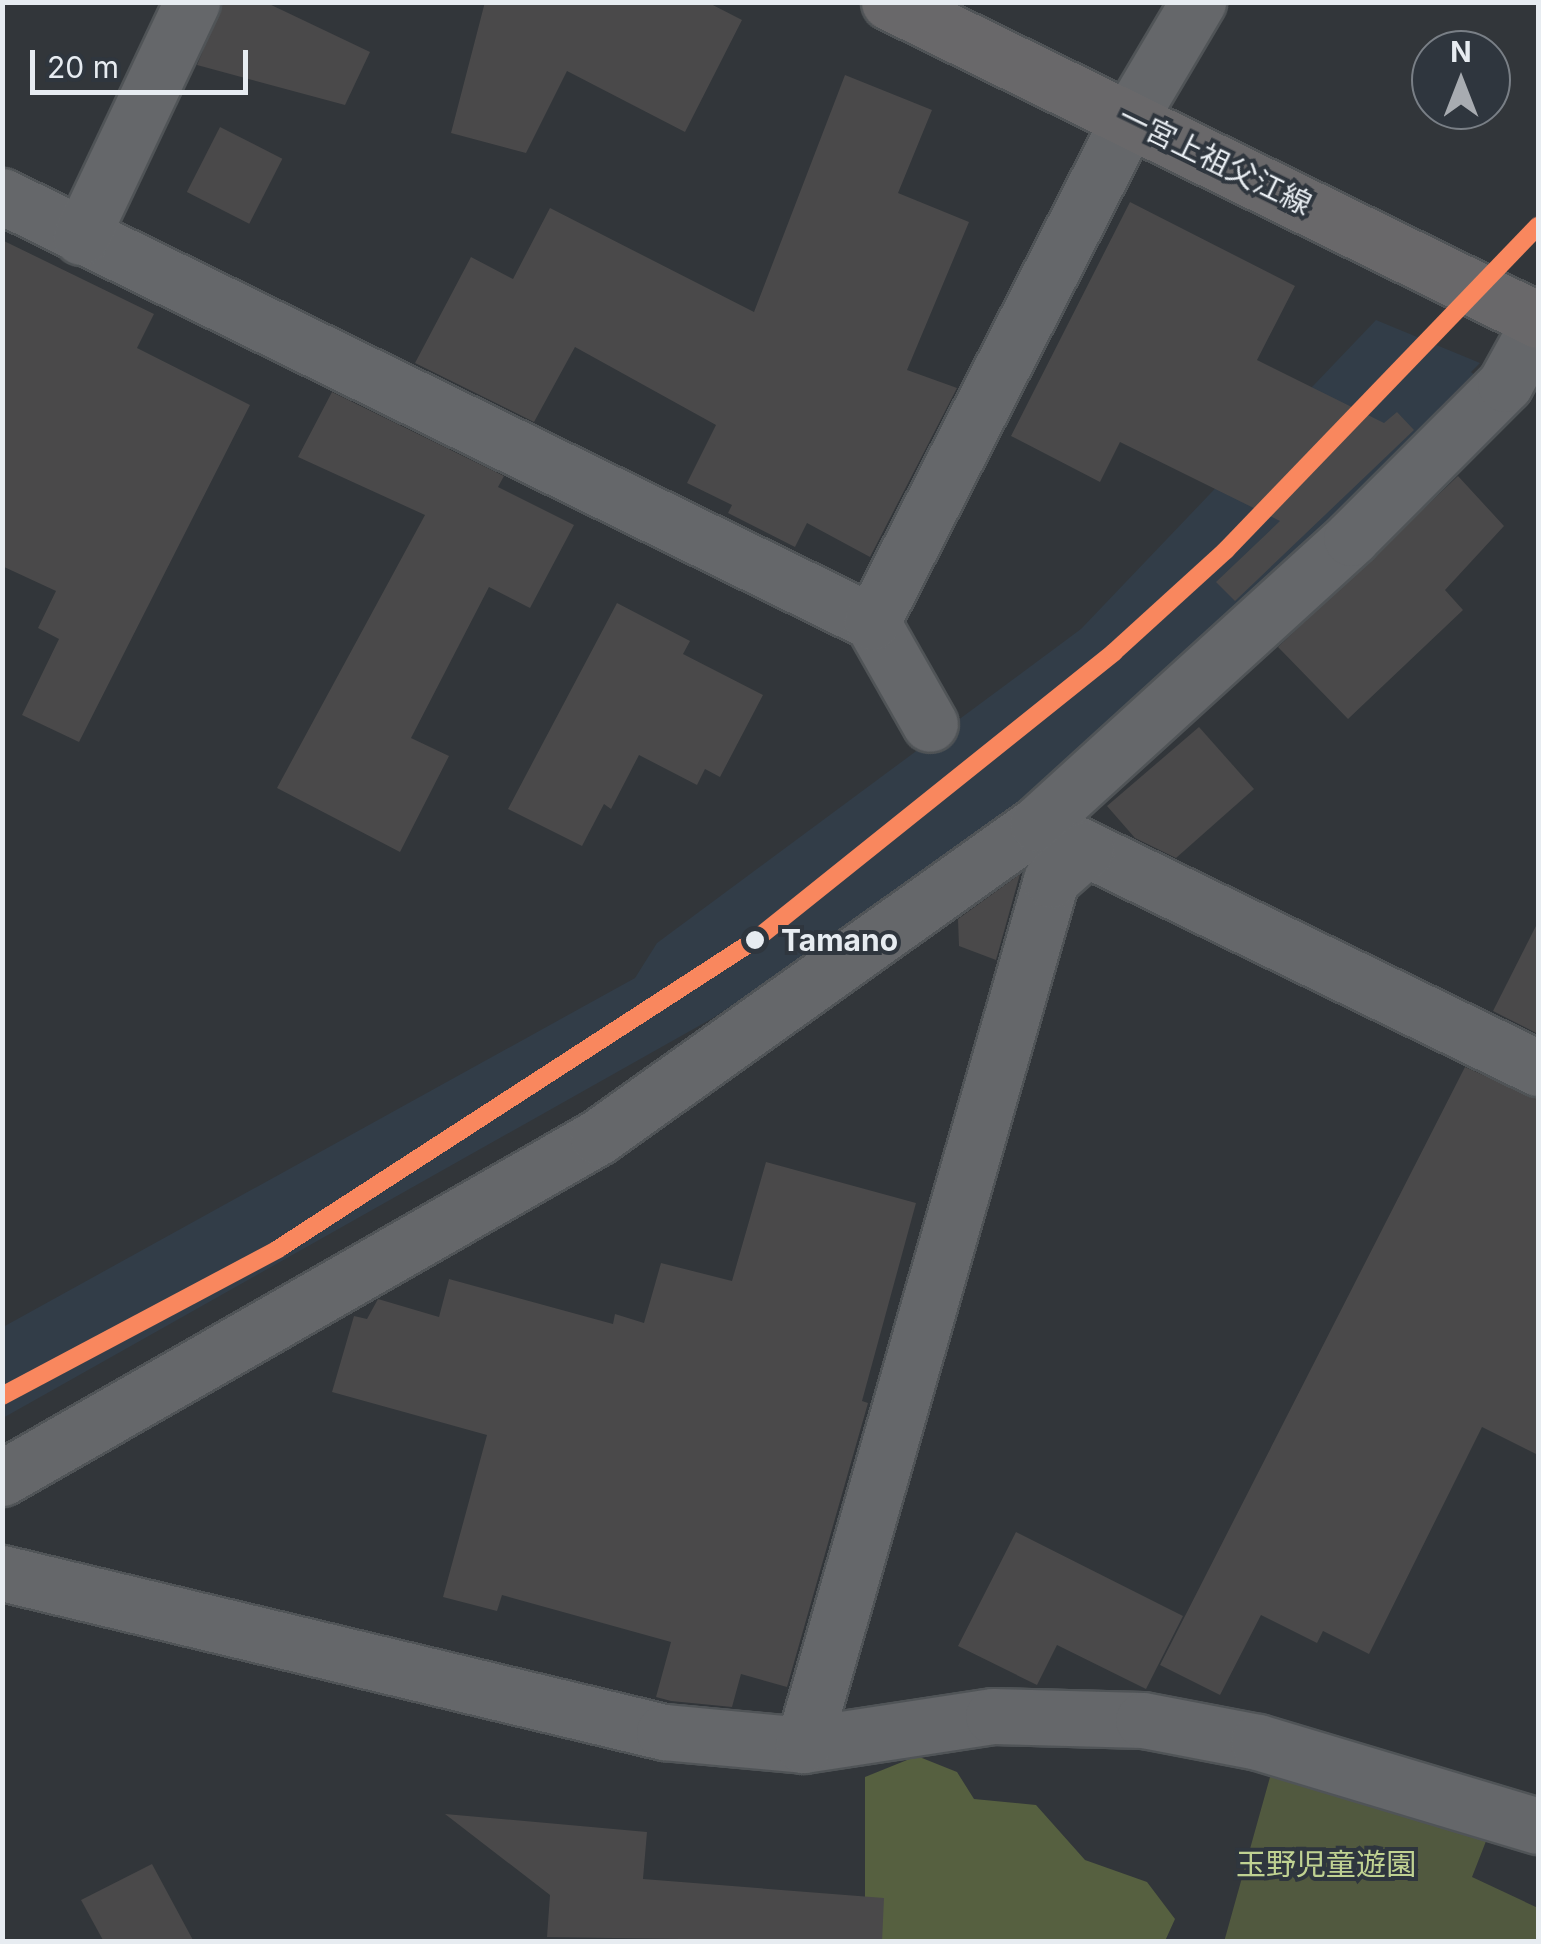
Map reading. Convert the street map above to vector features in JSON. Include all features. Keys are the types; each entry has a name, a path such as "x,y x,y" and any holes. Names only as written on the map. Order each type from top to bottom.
{"main road":[{"name":"一宮上祖父江線","path":"890,2 1130,117 1538,322"}],"street":[{"path":"81,236 192,2"},
{"path":"872,622 1130,117 1198,2"},
{"path":"2,196 872,622 930,724"},
{"path":"2,1478 598,1137 1037,824 1407,482 1506,384 1538,322"},
{"path":"1037,824 1538,1068"},
{"path":"802,1746 1051,880 1086,848"},
{"path":"2,1573 664,1732 802,1746 992,1716 1143,1720 1258,1742 1538,1826"}],"shaded area":[{"path":"1376,320 1480,363 1471,372 1485,384 1036,799 713,1018 3,1418 3,1327 635,978 657,943 1081,629"}],"green space":[{"path":"917,1756 957,1772 974,1799 1036,1805 1085,1860 1147,1882 1175,1919 1165,1941 865,1942 865,1777"},
{"name":"玉野児童遊園","path":"1272,1770 1490,1831 1472,1877 1538,1908 1538,1941 1224,1942"}],"building":[{"path":"223,2 265,2 370,52 345,105 197,65"},
{"path":"485,2 707,2 742,20 685,132 567,71 526,153 451,133"},
{"path":"845,75 932,110 898,193 969,222 907,370 957,388 870,557 807,523 795,547 728,513 732,505 687,483 716,425 575,347 534,422 415,363 471,257 513,279 550,208 754,312"},
{"path":"220,127 282,159 249,224 187,192"},
{"path":"1130,202 1295,286 1257,360 1384,423 1397,412 1414,430 1235,601 1216,582 1280,521 1120,442 1100,482 1011,436"},
{"path":"2,240 154,314 137,348 250,405 79,742 22,715 59,639 38,628 56,591 2,566"},
{"path":"332,392 504,476 498,487 574,525 530,608 489,587 411,738 449,756 400,852 277,788 425,515 298,457"},
{"path":"1458,476 1504,526 1445,590 1463,610 1348,719 1278,647"},
{"path":"617,603 690,641 683,654 763,695 720,777 705,769 697,785 639,755 611,809 604,804 582,846 508,809"},
{"path":"1199,727 1254,789 1176,858 1135,838 1107,806"},
{"path":"1020,874 996,960 959,946 958,919"},
{"path":"1538,922 1538,1034 1493,1011"},
{"path":"1465,1067 1538,1099 1538,1455 1482,1427 1369,1654 1323,1631 1317,1643 1261,1615 1220,1695 1160,1665"},
{"path":"766,1162 916,1203 862,1401 868,1403 787,1687 741,1674 732,1707 671,1701 656,1697 671,1642 502,1595 497,1611 443,1597 487,1435 332,1392 354,1316 367,1319 378,1299 439,1317 449,1279 613,1324 615,1314 644,1323 661,1263 732,1281"},
{"path":"1016,1532 1183,1616 1146,1689 1057,1645 1037,1685 958,1646"},
{"path":"445,1814 647,1832 643,1879 884,1898 882,1942 547,1937 550,1895"},
{"path":"152,1864 194,1942 104,1942 81,1900"}],"transit line":[{"path":"2,1396 278,1249 755,940 1114,652 1226,550 1538,226"}],"place":[{"name":"Tamano","path":"755,940"}]}
